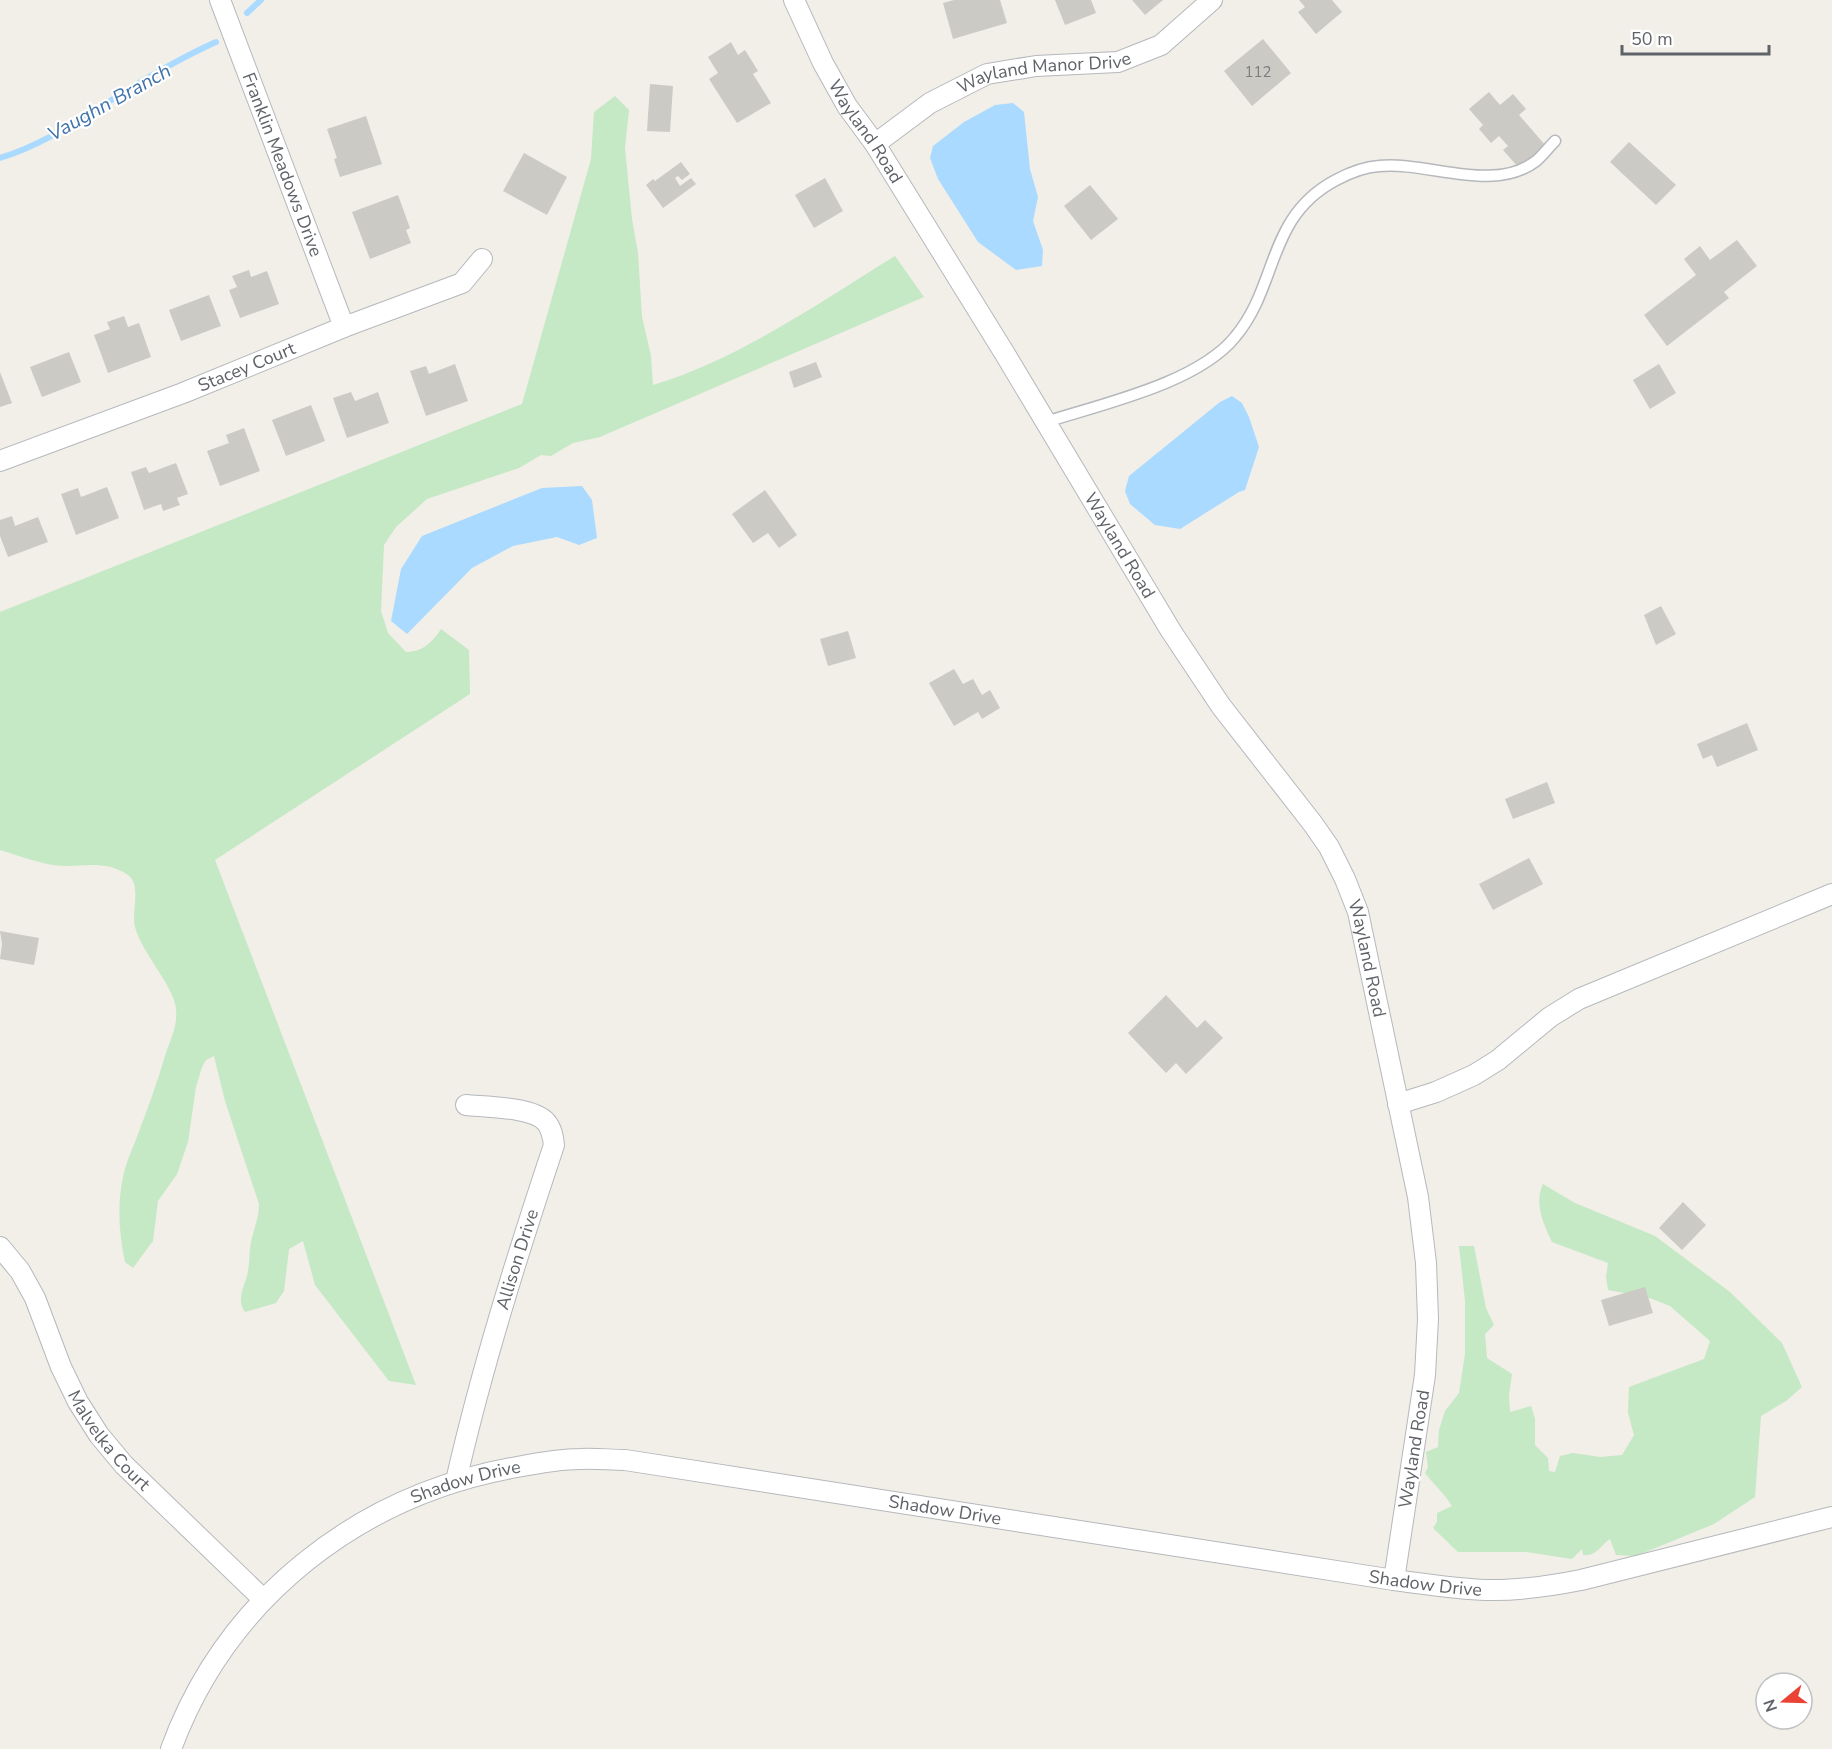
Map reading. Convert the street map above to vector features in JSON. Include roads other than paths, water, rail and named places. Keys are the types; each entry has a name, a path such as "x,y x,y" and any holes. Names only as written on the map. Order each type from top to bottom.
{"street":[{"name":"Franklin Meadows Drive","path":"220,0 344,327"},
{"name":"Wayland Road","path":"794,0 823,63 847,106 874,144 1013,367 1196,668 1221,706 1329,847 1358,912 1418,1197 1426,1263 1428,1319 1425,1375 1394,1580"},
{"name":"Wayland Manor Drive","path":"874,144 930,103 987,75 1036,66 1118,62 1161,45 1212,0"},
{"name":"Stacey Court","path":"0,461 183,393 344,327 462,283 482,259"},
{"path":"1398,1104 1436,1092 1474,1075 1498,1060 1550,1017 1579,999 1832,894"},
{"name":"Allison Drive","path":"456,1481 470,1418 510,1280 554,1145 548,1124 534,1113 466,1105"},
{"name":"Malvelka Court","path":"0,1247 20,1271 35,1298 61,1367 78,1402 99,1435 124,1465 263,1599"},
{"name":"Shadow Drive","path":"171,1749 209,1670 234,1634 263,1599 300,1565 345,1533 407,1500 456,1481 543,1462 580,1459 626,1460 1456,1589 1490,1590 1548,1586 1581,1580 1832,1517"}],"lane":[{"path":"1046,422 1166,383 1215,357 1234,339 1247,322 1283,233 1297,212 1311,197 1335,180 1356,171 1379,166 1494,175 1515,170 1535,161 1554,141"}],"water":[{"path":"1013,103 1024,112 1030,169 1038,197 1033,221 1043,250 1042,266 1016,270 978,242 938,179 930,158 933,146 964,122 995,105"},
{"path":"1232,396 1242,403 1259,447 1245,490 1180,529 1155,525 1130,504 1125,491 1129,476 1220,402"},
{"path":"582,486 592,500 597,538 579,545 557,537 513,546 472,568 407,634 391,621 401,569 422,536 542,488"}],"waterway":[{"name":"Vaughn Branch","path":"247,13 261,0"},
{"name":"Vaughn Branch","path":"0,158 49,137 159,71 216,42"}]}
